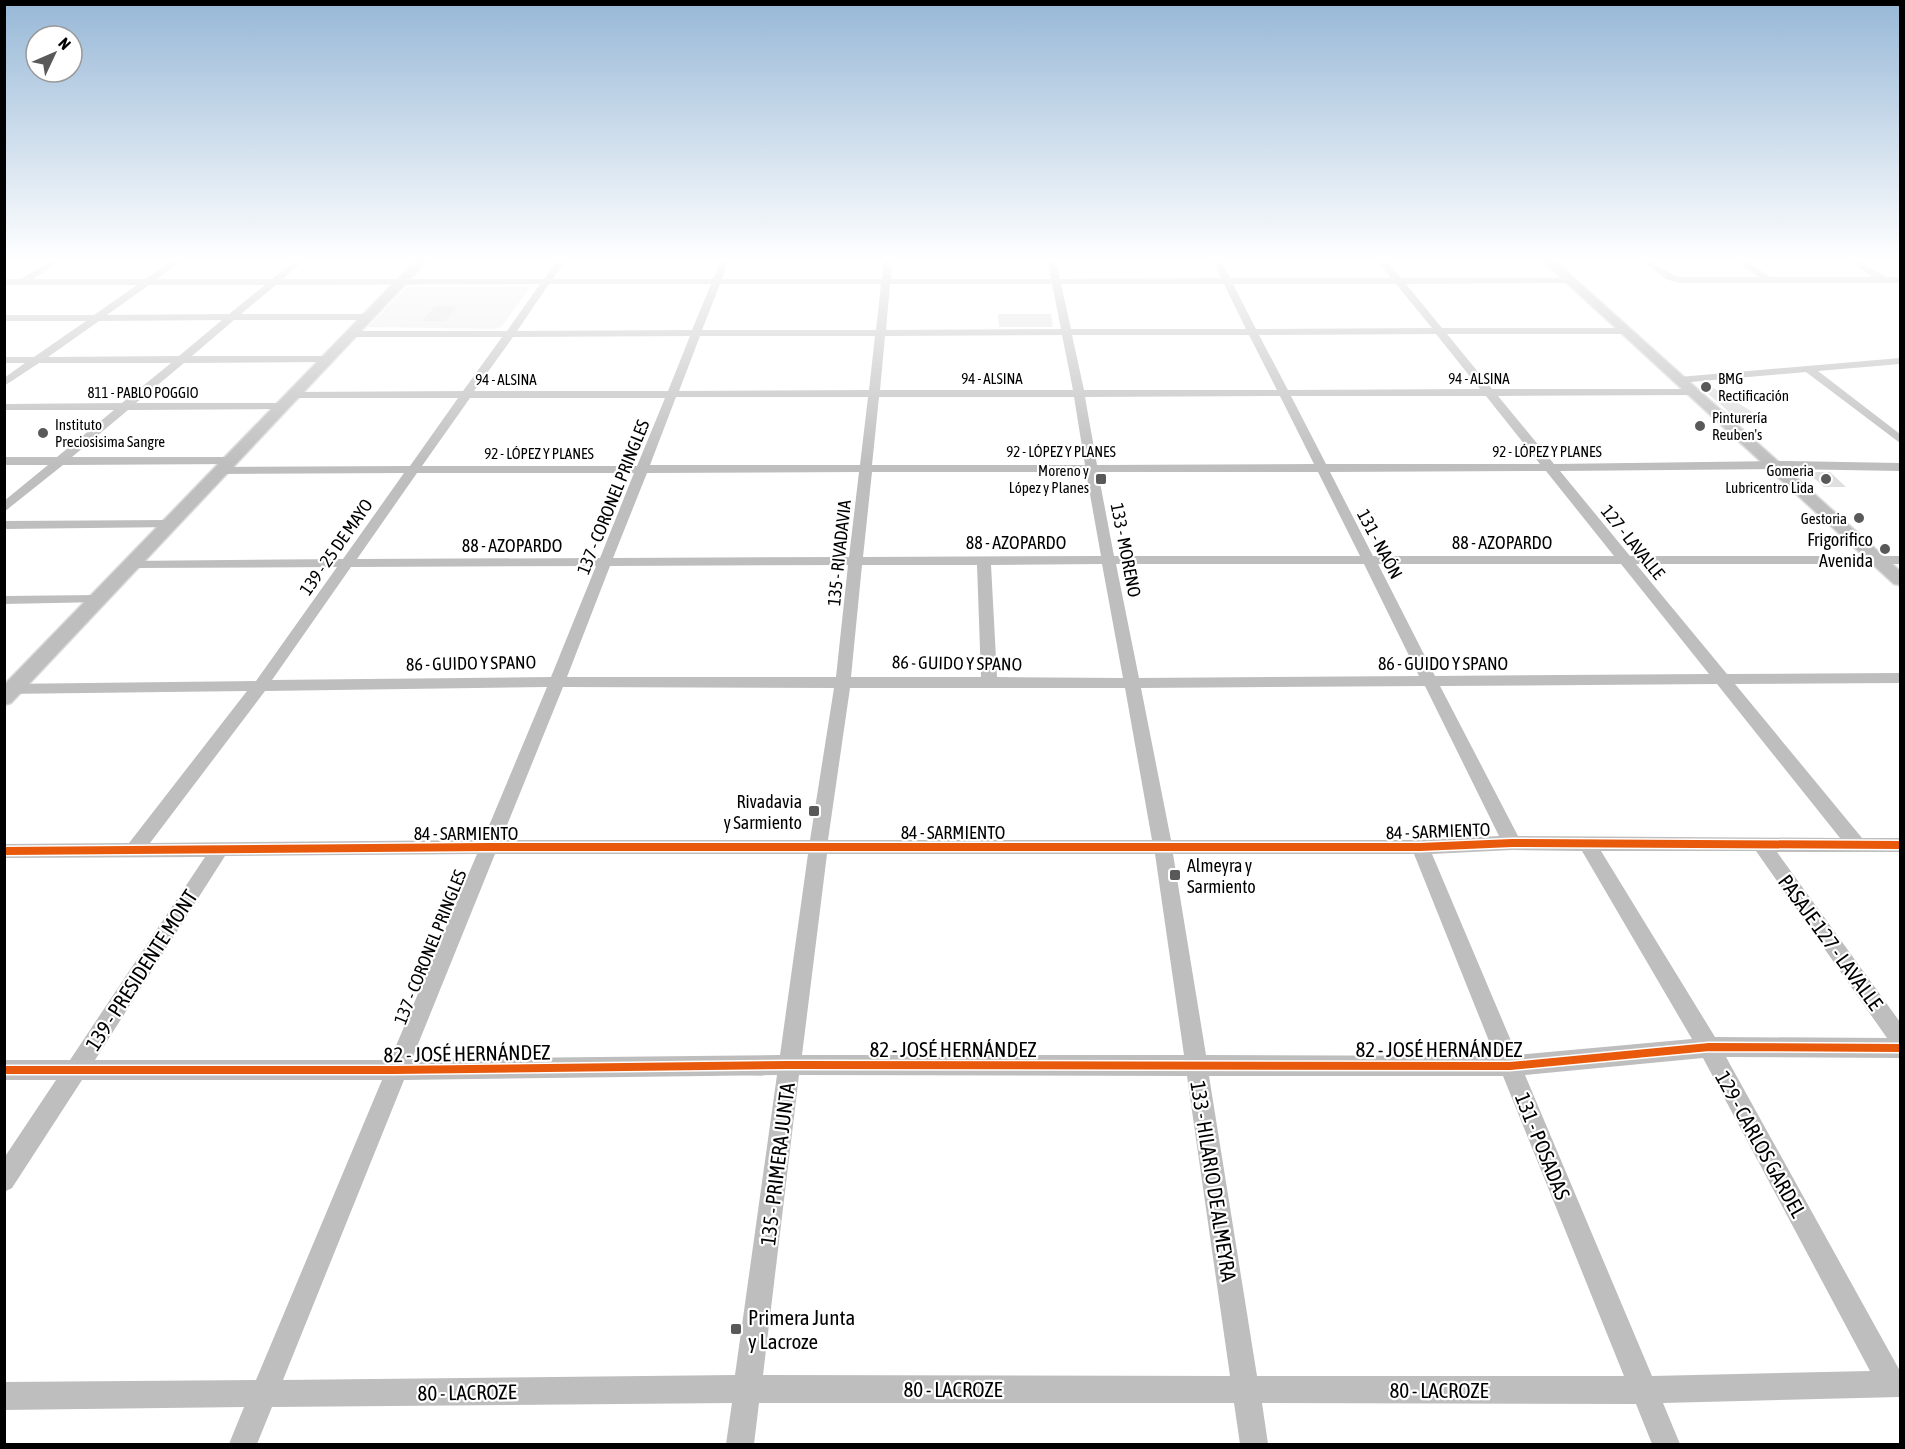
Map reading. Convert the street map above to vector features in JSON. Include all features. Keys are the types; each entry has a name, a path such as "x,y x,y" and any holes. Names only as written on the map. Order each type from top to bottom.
{"main road":[{"path":"7,692 356,329"},
{"path":"1623,329 1900,580"}],"street":[{"path":"4,383 81,329"},
{"path":"4,508 218,329"},
{"name":"139 - 25 DE MAYO","path":"134,850 260,686 511,329"},
{"name":"137 - CORONEL PRINGLES","path":"243,1444 556,682 670,394 699,329"},
{"name":"135 - RIVADAVIA","path":"819,848 843,681 881,329"},
{"name":"133 - MORENO","path":"1064,329 1079,392 1091,467 1134,684 1163,847"},
{"name":"131 - NAÓN","path":"1252,329 1319,467 1432,682 1512,843"},
{"name":"127 - LAVALLE","path":"1437,329 1857,845"},
{"path":"351,334 1627,332"},
{"path":"4,360 326,359"},
{"path":"1679,380 1900,361"},
{"path":"1808,369 1900,439"},
{"name":"94 - ALSINA","path":"287,400 465,394 1693,392"},
{"name":"811 - PABLO POGGIO","path":"4,407 125,406 287,400"},
{"name":"92 - LÓPEZ Y PLANES","path":"4,461 412,470 1900,467"},
{"path":"4,525 170,524"},
{"name":"88 - AZOPARDO","path":"131,564 1900,560"},
{"path":"984,561 988,683"},
{"path":"4,600 98,599"},
{"name":"86 - GUIDO Y SPANO","path":"7,692 556,682 843,681 1134,684 1900,678"},
{"name":"84 - SARMIENTO","path":"4,851 487,847 1420,847 1512,843 1900,845"},
{"name":"PASAJE 127 - LAVALLE","path":"1761,844 1900,1039"},
{"name":"129 - CARLOS GARDEL","path":"1588,845 1709,1047 1896,1384"},
{"name":"133 - HILARIO DE ALMEYRA","path":"1163,847 1254,1444"},
{"name":"131 - POSADAS","path":"1420,847 1666,1444"},
{"name":"135 - PRIMERA JUNTA","path":"740,1444 819,848"},
{"name":"139 - PRESIDENTE MONT","path":"4,1180 219,851"},
{"name":"82 - JOSÉ HERNÁNDEZ","path":"4,1070 395,1070 789,1065 1510,1066 1709,1047 1900,1048"},
{"name":"80 - LACROZE","path":"4,1396 748,1389 1643,1390 1896,1384"}],"building":[{"path":"1705,383 1761,417 1735,417 1699,386"},
{"name":"Gomeria Lubricentro Lida","path":"1807,472 1830,472 1846,487 1824,487"}],"cycle path":[{"path":"4,851 487,847 1420,847 1512,843 1900,845"},
{"path":"4,1070 395,1070 789,1065 1510,1066 1709,1047 1900,1048"}],"place":[{"name":"BMG Rectificación","path":"1706,387"},
{"name":"Pinturería Reuben's","path":"1700,426"},
{"name":"Instituto Preciosisima Sangre","path":"43,433"},
{"name":"Moreno y López y Planes","path":"1101,479"},
{"name":"Gomeria Lubricentro Lida","path":"1826,479"},
{"name":"Gestoria","path":"1859,518"},
{"name":"Frigorifico Avenida","path":"1885,549"},
{"name":"Rivadavia y Sarmiento","path":"814,811"},
{"name":"Almeyra y Sarmiento","path":"1175,875"},
{"name":"Primera Junta y Lacroze","path":"736,1329"}]}
